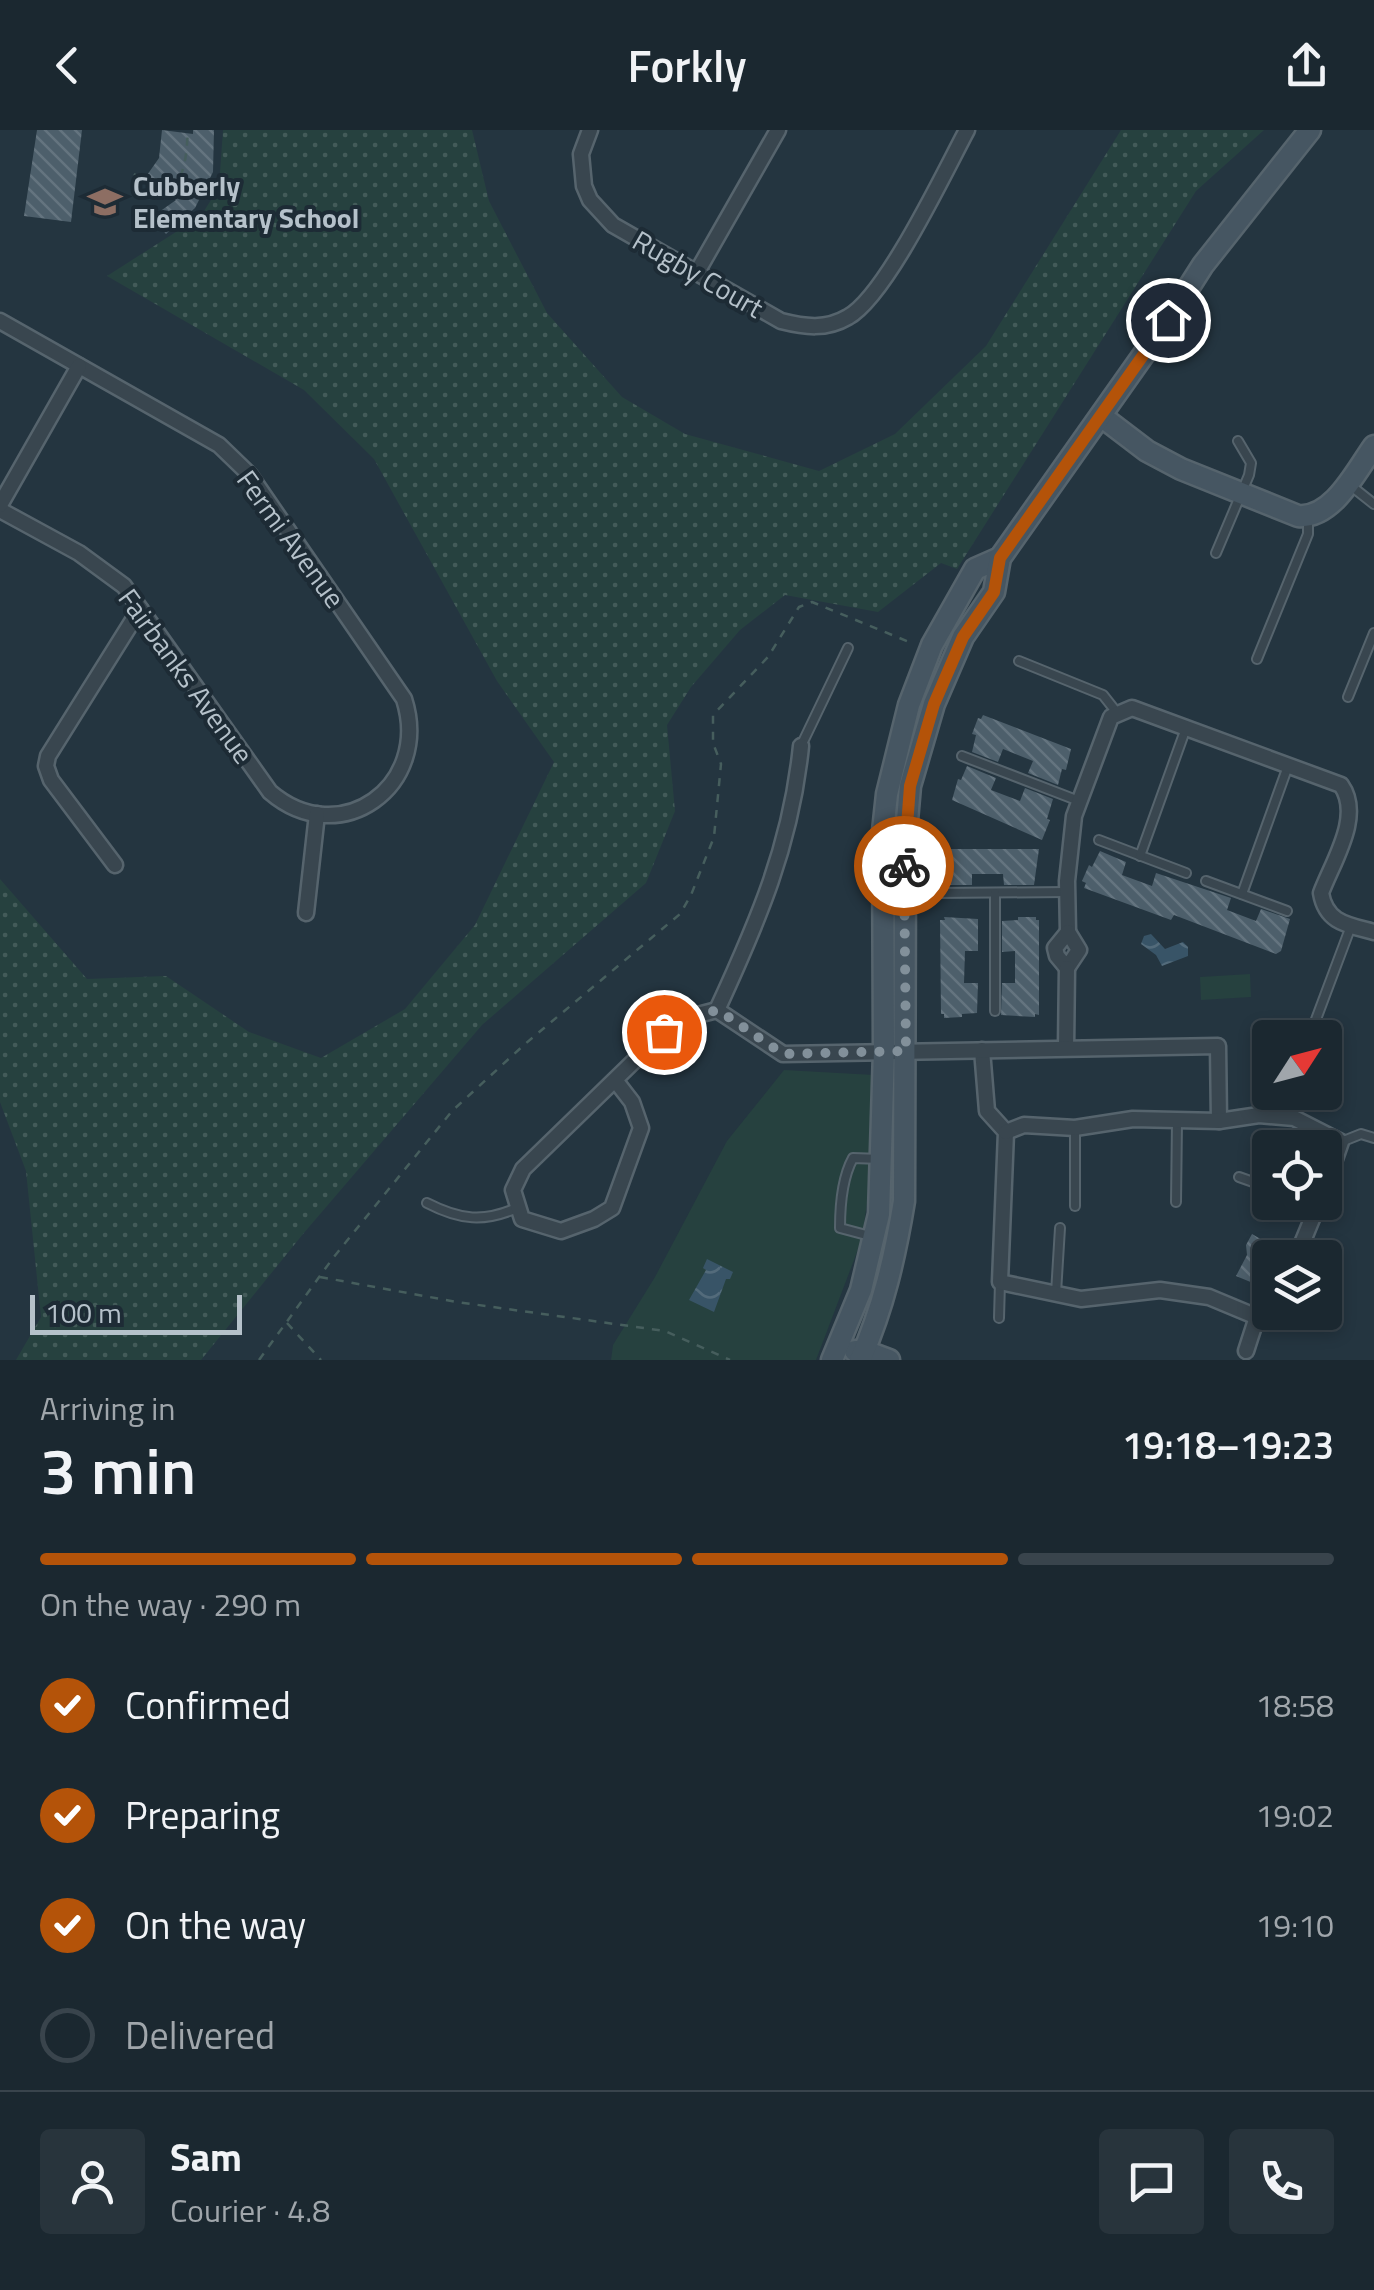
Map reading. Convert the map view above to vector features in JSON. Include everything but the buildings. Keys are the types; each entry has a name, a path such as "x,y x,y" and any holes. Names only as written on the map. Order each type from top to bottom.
{"street":[{"name":"Rugby Court","path":"590,130 581,154 584,186 590,200 612,225 781,321 802,326 829,326 867,304 968,130"},
{"path":"697,272 778,130"},
{"path":"848,1356 896,1253 904,1201 904,879 910,786 934,704 963,637 994,592 1000,558 1203,265 1310,130"},
{"name":"Fermi Avenue","path":"0,322 201,432 249,474 404,698 410,737 403,770 382,794 358,810 317,814"},
{"path":"0,508 79,366"},
{"path":"1102,416 1146,451 1242,494 1308,517 1328,508 1374,446"},
{"name":"Fairbanks Avenue","path":"0,508 79,553 124,586 270,792 282,802 317,814"},
{"path":"848,1356 880,1214 883,832 887,794 909,705 930,652 975,569 1000,558"},
{"path":"115,865 51,780 46,766 48,756 140,610"},
{"path":"1066,1048 1067,968 1079,950 1068,932 1067,892 1074,816 1111,717 1132,708 1340,785 1349,797 1351,815 1321,892 1323,905 1335,922 1374,932"},
{"path":"718,1010 750,939 786,841 802,746"},
{"path":"306,913 317,814"},
{"path":"615,1080 632,1102 641,1128 612,1208 594,1220 562,1231 522,1219 513,1190 523,1170 664,1032 686,1018 718,1010 783,1054 1218,1046 1219,1121"},
{"path":"982,1050 987,1111 1006,1132 1000,1282 1081,1299 1160,1290 1210,1298 1252,1315"},
{"path":"1006,1132 1024,1125 1075,1128 1133,1119 1219,1121 1259,1114 1294,1118 1318,1130"},
{"path":"1246,1350 1253,1330"},
{"path":"848,1356 889,1360"}],"lane":[{"path":"1216,552 1251,463 1238,442"},
{"path":"1347,482 1374,504"},
{"path":"1257,660 1308,534 1308,517"},
{"path":"1348,697 1374,633"},
{"path":"802,746 848,648"},
{"path":"1020,660 1103,695 1118,714"},
{"path":"1140,856 1186,728"},
{"path":"962,756 1080,801"},
{"path":"1242,894 1288,766"},
{"path":"1099,840 1186,872"},
{"path":"1206,881 1287,911"},
{"path":"995,892 995,1011"},
{"path":"936,893 1067,892"},
{"path":"1315,1020 1351,926"},
{"path":"1176,1202 1177,1122"},
{"path":"1075,1128 1075,1206"},
{"path":"1342,1142 1361,1134 1374,1138"},
{"path":"874,1236 840,1228 840,1207 853,1158 881,1159"},
{"path":"1239,1177 1252,1182"},
{"path":"427,1204 454,1217 482,1220 519,1207"},
{"path":"1056,1294 1060,1228"},
{"path":"998,1318 1000,1282"}],"path":[{"path":"134,174 162,197 173,190 185,169 188,130"},
{"path":"259,1360 318,1277 452,1111 524,1044 680,914 692,895 714,837 721,764 713,743 713,715 768,657 799,607 812,602 930,652"},
{"path":"318,1277 457,1302 666,1331 730,1360"},
{"path":"286,1322 321,1360"}],"green space":[{"path":"223,130 472,130 489,201 547,313 622,397 685,434 819,471 895,434 986,346 1121,130 1264,130 1196,191 957,569 941,563 878,612 785,595 740,630 691,687 667,725 675,811 646,883 482,1025 201,1360 16,1360 41,1317 26,1171 0,1102 0,879 87,979 166,976 249,1032 321,1058 405,1009 475,925 554,762 497,681 374,459 304,390 107,276 201,216 219,187"},
{"path":"1250,974 1251,997 1201,1000 1200,977"},
{"path":"784,1070 874,1075 870,1181 862,1239 816,1360 611,1360 613,1345 655,1277 727,1141"}],"water":[{"path":"1151,934 1165,949 1183,942 1188,947 1188,956 1162,966 1156,955 1141,944 1144,936"},
{"path":"707,1259 733,1272 726,1279 714,1312 689,1300 706,1270 703,1268"}],"way so far":[{"path":"664,1032 686,1018 718,1010 783,1054 906,1051 904,866"}],"place":[{"name":"Cubberly Elementary School","path":"105,202"}],"route":[{"path":"904,866 910,786 934,704 963,637 994,592 1000,558 1168,320"}]}
